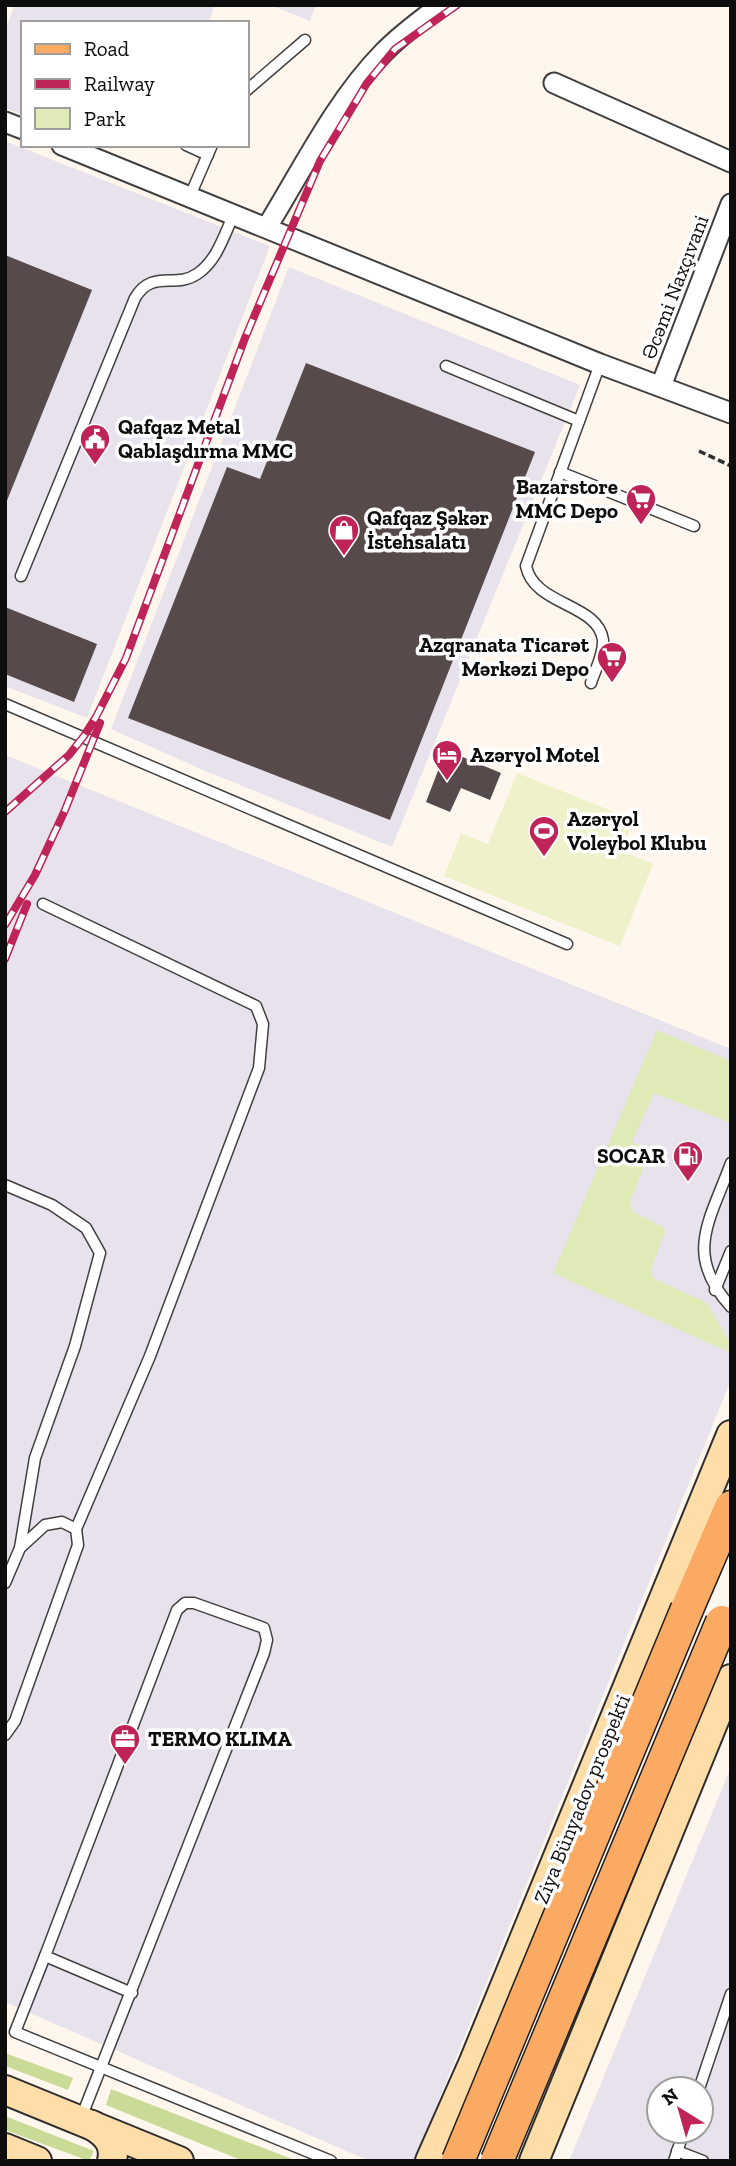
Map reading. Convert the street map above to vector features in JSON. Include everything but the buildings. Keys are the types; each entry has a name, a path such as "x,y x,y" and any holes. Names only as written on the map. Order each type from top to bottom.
{"main road":[{"name":"Ziya Bünyadov prospekti","path":"430,2161 473,2064 731,1435"},
{"name":"Ziya Bünyadov prospekti","path":"458,2161 731,1507"},
{"path":"497,2161 727,1613"},
{"path":"534,2161 731,1679"},
{"path":"473,2064 471,2089 474,2106 480,2117 502,2129 530,2127 543,2117 563,2092"},
{"path":"5,2090 179,2161"},
{"path":"81,2119 111,2141 112,2161"},
{"path":"5,2148 37,2161"}],"street":[{"path":"267,227 334,117 360,81 382,54 440,5"},
{"path":"554,83 731,162"},
{"path":"67,147 600,364 731,413"},
{"name":"Əcəmi Naxçıvani","path":"662,386 731,204"}],"lane":[{"path":"248,89 305,40"},
{"path":"190,196 210,150"},
{"path":"21,576 135,298 153,281 186,278 203,270 215,256 234,214"},
{"path":"591,683 602,652 600,632 587,617 532,583 526,566 600,364"},
{"path":"446,366 579,421"},
{"path":"560,472 694,526"},
{"path":"5,704 567,944"},
{"path":"5,1735 15,1721 78,1545 76,1529 150,1356 238,1129 259,1068 263,1024 256,1006 43,904"},
{"path":"731,1163 703,1238 704,1264 715,1290 731,1307"},
{"path":"5,1185 52,1205 86,1228 100,1253 75,1346 36,1458 20,1548 5,1583"},
{"path":"715,1290 731,1251"},
{"path":"20,1548 45,1525 62,1522 76,1529"},
{"path":"81,2119 102,2066 131,1993 264,1653 267,1640 264,1628 194,1603 185,1603 177,1610 15,2032 102,2066 331,2161"},
{"path":"44,1955 131,1993"},
{"path":"705,2075 727,2020 731,1994"},
{"path":"676,2156 703,2161"}],"path":[{"path":"699,451 731,466"}],"shaded area":[{"path":"15,5 215,5 209,21 21,21 21,114 5,108 5,29"},
{"path":"270,5 316,5 310,21"},
{"name":"Qafqaz Metal Qablaşdırma MMC","path":"5,141 270,246 87,718 5,686"},
{"name":"Qafqaz Şəkər İstehsalatı","path":"289,267 580,385 392,847 203,770 111,729"},
{"path":"5,755 731,1049 731,1380 414,2161 369,2161 5,2002"},
{"path":"731,1767 731,2161 569,2161"}],"green space":[{"name":"Azəryol Voleybol Klubu","path":"517,773 634,820 621,851 653,864 620,946 444,876 461,833 488,844"},
{"path":"657,1030 731,1061 731,1123 654,1093 632,1142 650,1150 630,1203 633,1212 663,1227 665,1232 651,1269 653,1278 707,1303 731,1345 731,1353 553,1273"},
{"path":"5,2053 73,2078 68,2090 5,2066"},
{"path":"111,2089 297,2161 243,2161 106,2105"},
{"path":"5,2116 94,2151 89,2161 5,2130"}],"railway":[{"path":"5,812 69,755 84,736 126,658 245,338 320,161 367,83 395,49 457,5"},
{"path":"5,925 35,875 100,723"},
{"path":"5,959 27,904"}],"place":[{"name":"Qafqaz Metal Qablaşdırma MMC","path":"95,466"},
{"name":"Bazarstore MMC Depo","path":"641,526"},
{"name":"Qafqaz Şəkər İstehsalatı","path":"344,557"},
{"name":"Azqranata Ticarət Mərkəzi Depo","path":"612,684"},
{"name":"Azəryol Motel","path":"447,782"},
{"name":"Azəryol Voleybol Klubu","path":"544,858"},
{"name":"SOCAR","path":"688,1183"},
{"name":"TERMO KLIMA","path":"125,1766"}]}
